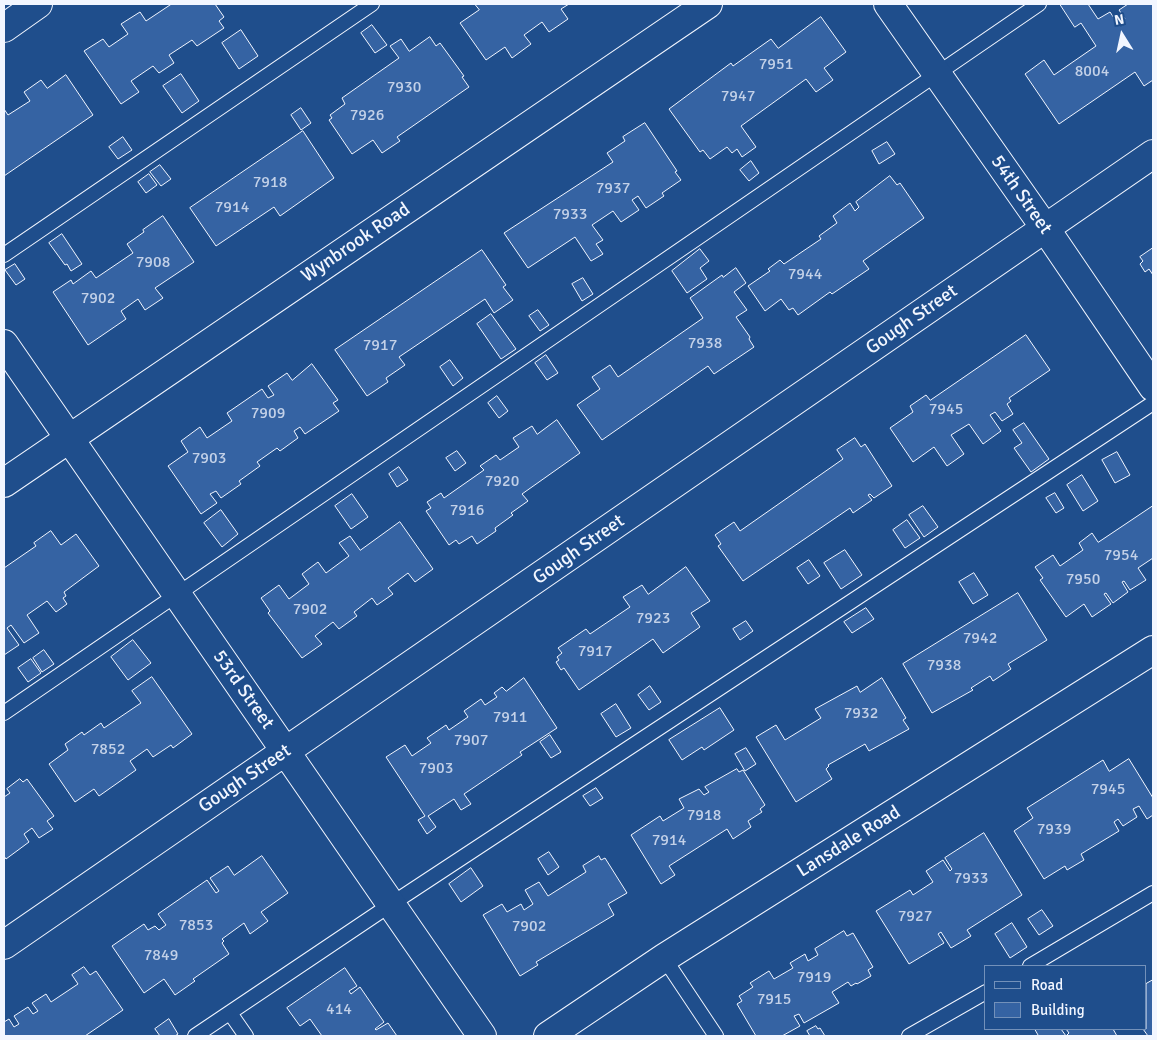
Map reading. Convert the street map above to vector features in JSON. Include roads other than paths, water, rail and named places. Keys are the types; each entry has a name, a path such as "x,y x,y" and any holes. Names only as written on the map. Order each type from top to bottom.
{"street":[{"path":"4,28 38,4"},
{"name":"Wynbrook Road","path":"4,483 708,4"},
{"name":"54th Street","path":"888,4 1045,228 1153,387"},
{"name":"Gough Street","path":"4,944 1153,154"},
{"name":"53rd Street","path":"4,344 482,1036"},
{"name":"Lansdale Road","path":"548,1036 664,958 1153,650"}],"lane":[{"path":"4,254 372,4"},
{"path":"4,713 1039,4"},
{"path":"196,1036 390,905 1153,404"},
{"path":"1032,965 1153,893"},
{"path":"664,958 716,1036"},
{"path":"910,1036 984,993"},
{"path":"230,1013 246,1036"}]}
